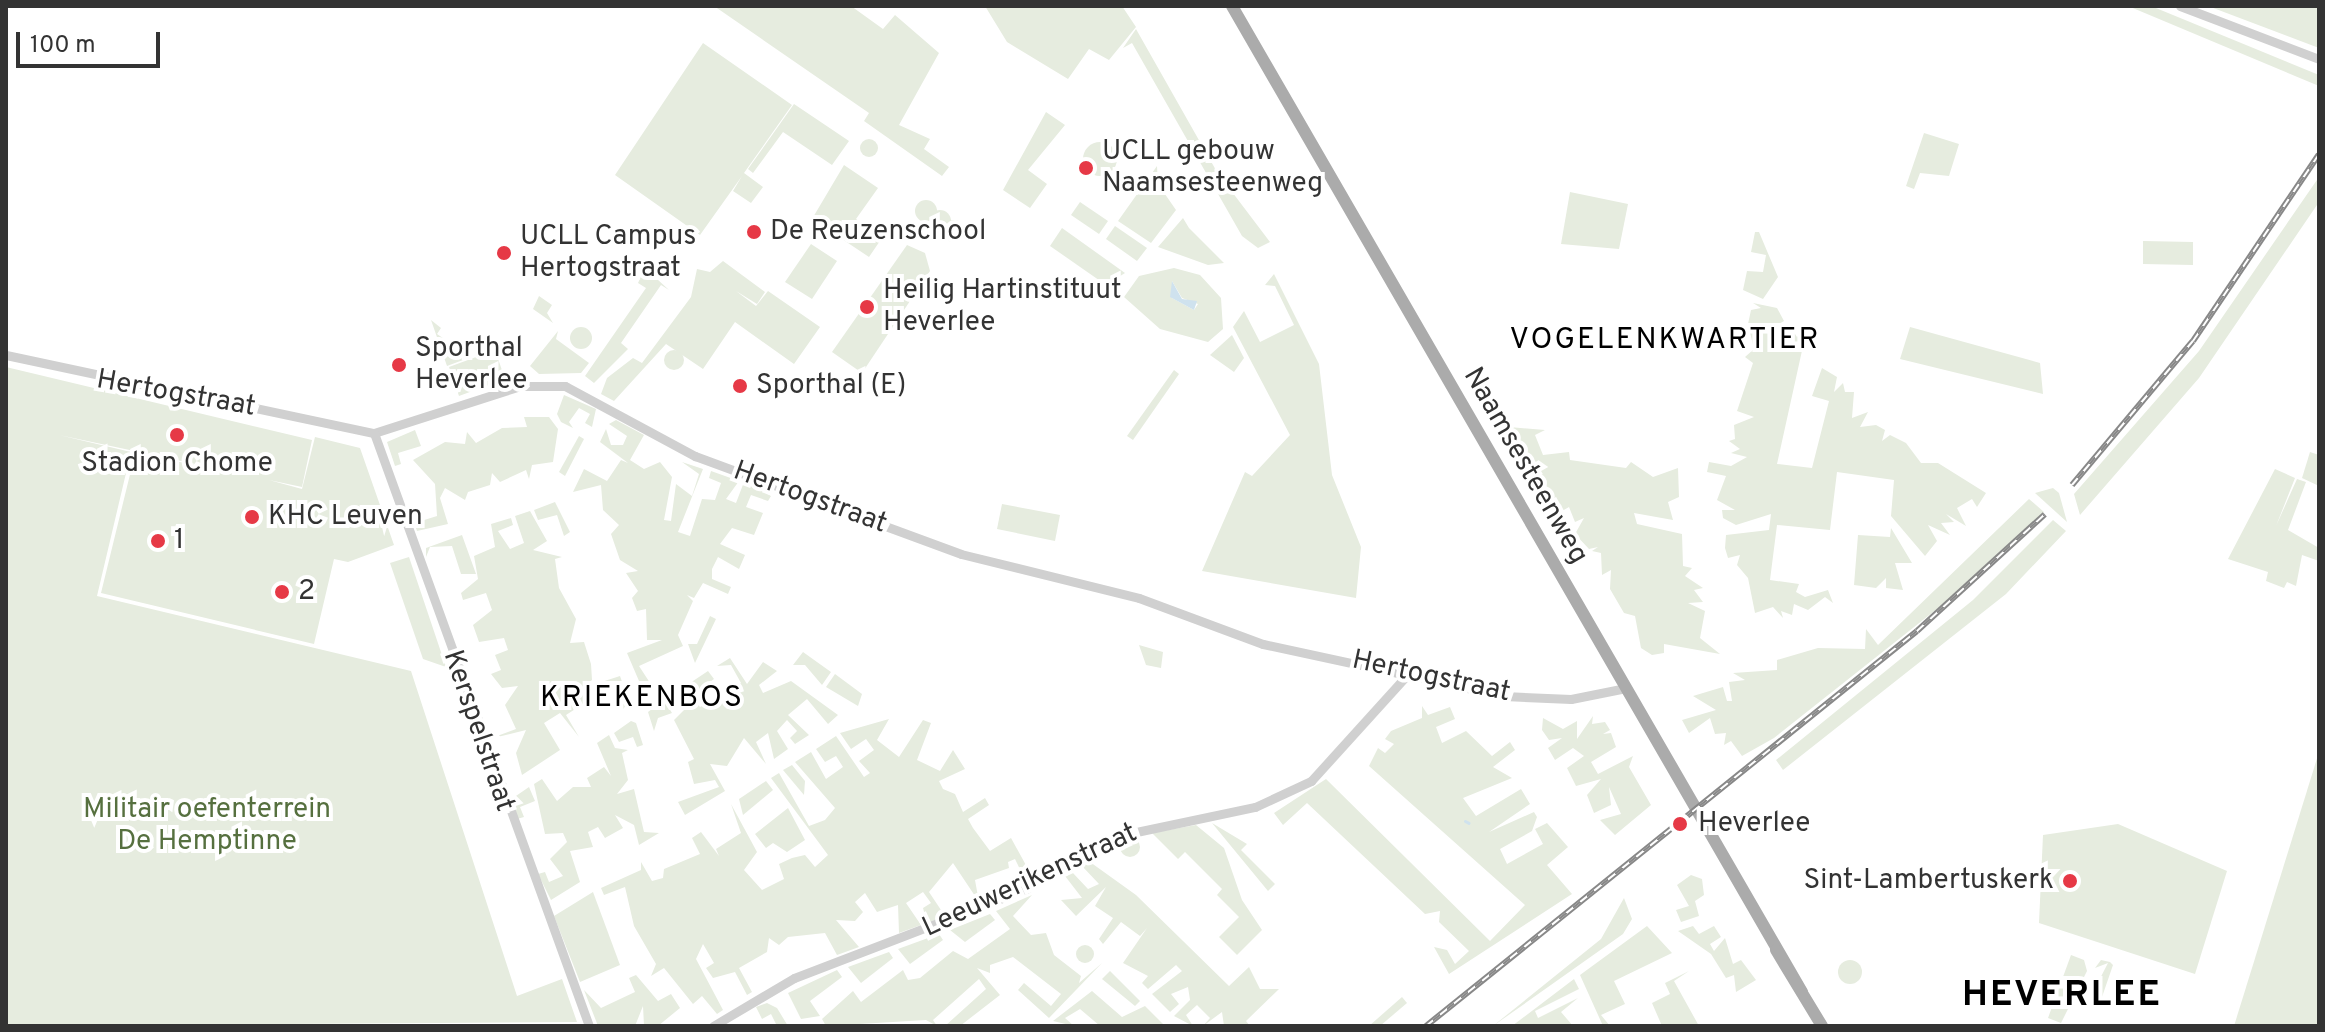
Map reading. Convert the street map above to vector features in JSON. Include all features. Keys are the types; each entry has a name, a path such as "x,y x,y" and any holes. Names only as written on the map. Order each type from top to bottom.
{"main road":[{"name":"Naamsesteenweg","path":"1232,6 1822,1026"}],"street":[{"path":"2180,6 2319,59"},
{"name":"Hertogstraat","path":"6,355 374,433 520,386 565,386 695,456 961,554 1139,598 1263,644 1409,673 1504,696 1584,699 1626,688"},
{"name":"Kerspelstraat","path":"374,433 589,1026"},
{"name":"Leeuwerikenstraat","path":"713,1026 794,978 1026,889 1122,835 1255,807 1311,781 1409,673"}],"green space":[{"path":"714,6 851,6 883,29 895,15 939,53 899,125 930,139 924,149 949,167 942,176 864,121 869,113"},
{"path":"985,6 1122,6 1136,27 1109,60 1089,49 1068,79 1007,42"},
{"path":"2128,6 2151,6 2319,75 2319,86"},
{"path":"2208,6 2319,6 2319,48"},
{"path":"1136,29 1217,172 1270,242 1258,248 1242,236 1132,43 1123,48"},
{"path":"703,43 792,105 744,173 763,187 751,203 733,191 742,176 700,235 615,175"},
{"path":"794,104 849,141 832,165 783,132 753,173 748,169"},
{"path":"1046,112 1065,125 1028,170 1047,184 1030,208 1003,190"},
{"path":"1924,133 1959,144 1949,176 1920,173 1914,189 1906,186"},
{"path":"869,139 878,148 869,157 860,148"},
{"path":"1100,142 1112,147 1117,159 1112,171 1100,176 1088,171 1083,159 1088,147"},
{"path":"844,165 878,188 856,219 882,238 869,257 812,219"},
{"path":"1157,166 1158,184 1176,210 1151,243 1118,221"},
{"path":"2319,177 2319,202 2199,378 2080,515 2074,494 2199,351"},
{"path":"1570,192 1628,204 1619,249 1561,244"},
{"path":"926,200 934,203 937,211 934,219 926,222 918,219 915,211 918,203"},
{"path":"1080,202 1108,221 1099,234 1071,215"},
{"path":"940,210 948,213 951,221 948,229 940,232 932,229 929,221 932,213"},
{"path":"1183,218 1224,263 1208,265 1158,247"},
{"path":"954,220 962,223 965,231 962,239 954,242 946,239 943,231 946,223"},
{"path":"1115,226 1147,248 1137,261 1106,239"},
{"path":"1062,228 1125,273 1106,285 1050,246"},
{"path":"1755,232 1759,232 1778,277 1763,299 1743,290 1747,271 1763,272 1766,255 1751,252"},
{"path":"2143,241 2193,242 2193,265 2143,264"},
{"path":"811,244 837,261 812,299 785,282"},
{"path":"907,245 925,253 930,271 862,373 832,352"},
{"path":"723,261 765,292 757,304 736,291 756,306 768,291 820,327 794,364 735,322 703,369 666,344 614,401 601,394 607,378 633,358 642,363 691,297 697,269 710,272"},
{"path":"645,268 669,290 661,285 621,343 628,349 594,383 585,376 646,288 638,283"},
{"path":"1174,268 1200,275 1221,298 1223,329 1208,342 1160,329 1124,297 1139,276","holes":["1172,281 1182,298 1198,304 1194,310 1172,298"]},
{"path":"1274,274 1319,364 1332,475 1361,547 1356,598 1202,571 1245,472 1252,476 1290,435 1233,327 1244,311 1260,342 1294,325 1275,286 1265,285"},
{"path":"539,296 552,305 547,313 553,323 533,309"},
{"path":"1753,303 1777,308 1784,321 1772,328 1791,328 1797,337 1807,328 1777,464 1812,468 1829,401 1812,396 1822,368 1837,377 1834,392 1843,383 1845,392 1854,392 1852,418 1868,412 1860,427 1876,425 1885,430 1882,441 1890,435 1906,443 1921,463 1938,463 1986,493 1977,507 1972,499 1957,508 1966,526 1946,514 1954,522 1941,523 1950,535 1928,525 1937,541 1925,556 1891,516 1894,480 1837,472 1830,530 1777,525 1770,580 1799,584 1796,592 1805,597 1828,590 1833,603 1825,597 1808,610 1794,604 1792,615 1781,611 1783,618 1773,607 1755,613 1748,578 1737,565 1740,555 1728,558 1725,548 1726,535 1769,530 1771,514 1736,525 1723,518 1722,510 1735,510 1717,500 1726,476 1707,472 1709,462 1731,466 1747,457 1731,453 1740,449 1729,441 1735,439 1734,425 1754,417 1737,411 1753,363 1745,357 1754,349 1748,324 1751,310 1761,308"},
{"path":"431,320 441,328 437,334 471,357 447,366"},
{"path":"581,327 589,330 592,338 589,346 581,349 573,346 570,338 573,330"},
{"path":"1910,327 2040,363 2043,394 1900,359"},
{"path":"558,331 556,339 589,363 581,373 539,374 530,366"},
{"path":"1232,335 1244,358 1234,372 1210,355"},
{"path":"495,350 505,379 459,396 449,367"},
{"path":"674,350 681,353 684,360 681,367 674,370 667,367 664,360 667,353"},
{"name":"Militair oefenterrein De Hemptinne","path":"6,367 312,440 302,487 269,480 302,489 315,437 360,448 394,545 348,562 334,559 314,644 101,593 135,454 219,469 59,435 131,452 97,596 411,671 517,996 562,979 577,1022 6,1026"},
{"path":"1174,370 1179,374 1133,440 1127,436"},
{"path":"564,395 596,409 592,427 585,423 590,414 579,408 569,422 573,428 561,422 557,414"},
{"path":"524,417 549,417 558,429 553,462 532,465 529,479 526,470 500,482 492,473 490,485 468,492 465,500 445,488 440,498 448,524 417,531 411,513 417,511 421,521 437,516 435,484 413,460 445,442 465,444 467,432 476,443 502,428 527,427"},
{"path":"616,420 644,435 630,460 644,469 660,462 672,477 664,520 671,521 676,484 692,496 699,474 682,462 703,469 678,532 690,536 702,499 715,500 721,483 709,478 711,471 739,481 726,499 736,503 744,482 771,496 768,501 751,495 746,507 763,513 754,535 732,528 720,544 745,555 739,569 718,557 712,569 712,579 731,587 728,594 703,583 694,598 687,595 693,601 678,635 683,646 639,666 654,689 645,695 627,653 662,640 647,640 646,609 637,611 632,598 638,591 626,573 638,571 620,560 611,534 619,525 603,510 601,485 573,492 584,469 607,481 621,460 628,463 600,442 606,429 611,445 623,445 627,436 609,424"},
{"path":"1509,427 1545,430 1535,435 1543,455 1569,452 1570,460 1626,468 1631,462 1653,477 1678,468 1679,497 1668,502 1673,520 1634,513 1637,524 1682,534 1683,566 1692,568 1685,576 1703,588 1694,590 1703,602 1688,603 1705,611 1700,638 1720,654 1664,644 1664,653 1652,655 1641,648 1635,616 1624,613 1610,589 1611,570 1602,575 1601,553 1592,551 1598,547 1589,549 1575,534 1584,518 1575,522 1569,507 1562,511"},
{"path":"415,430 421,446 398,453 401,464 395,466 387,442"},
{"path":"579,436 584,439 565,476 559,472"},
{"path":"2310,452 2319,455 2319,486 2302,478"},
{"path":"2275,469 2295,478 2276,526 2297,479 2306,482 2288,530 2319,548 2319,561 2302,555 2296,586 2287,582 2284,588 2266,581 2268,572 2228,559"},
{"path":"2053,488 2059,493 2067,522 2035,493"},
{"path":"2029,499 2044,512 1976,578 1774,738 1742,756 1731,741 1724,745 1726,733 1715,734 1710,718 1689,733 1682,720 1716,710 1693,696 1723,687 1727,701 1732,701 1729,682 1745,680 1733,673 1777,670 1777,660 1818,648 1865,649 1866,629 1878,645"},
{"path":"555,502 570,532 564,536 557,515 538,520 534,510"},
{"path":"1002,504 1060,515 1055,541 997,529"},
{"path":"530,511 547,541 533,550 562,557 555,559 559,588 576,619 570,643 584,642 591,664 592,680 583,688 620,676 629,702 623,709 608,683 604,702 594,697 566,715 579,737 560,713 544,723 560,750 522,775 516,753 526,730 489,739 516,729 505,705 518,686 502,688 491,674 501,670 495,655 508,650 504,638 479,642 473,625 492,610 486,593 463,600 461,593 478,579 474,556 495,547 491,524 511,518 513,525 498,531 510,549 524,543 515,516"},
{"path":"2053,520 2066,531 2006,594 1783,770 1776,760 1973,600"},
{"path":"1891,528 1912,563 1895,563 1903,590 1886,588 1886,578 1876,588 1854,585 1858,535 1890,537"},
{"path":"462,535 476,574 461,574 452,546 430,547 426,557 426,548"},
{"path":"409,557 446,667 423,659 390,563"},
{"path":"710,616 716,619 695,663 688,644 697,644"},
{"path":"1139,645 1163,652 1161,668 1146,665"},
{"path":"803,652 831,672 822,685 805,665 793,665"},
{"path":"730,658 747,684 763,662 777,671 759,685 763,693 791,681 838,715 828,724 807,699 788,715 809,735 795,744 790,738 797,731 787,720 777,731 788,749 774,759 768,733 756,742 766,764 744,738 727,766 710,764 725,791 685,815 678,802 719,787 715,780 694,784 688,762 694,759 674,720 688,706 678,691 708,671 714,679 692,695 700,707 720,697 727,709 736,703 733,689 741,683 731,665 717,666"},
{"path":"835,674 862,694 858,706 826,687"},
{"path":"664,700 672,713 658,718 654,731 648,712"},
{"path":"1422,706 1428,715 1450,707 1455,719 1436,727 1442,743 1466,731 1492,756 1510,742 1515,750 1493,767 1512,778 1463,798 1476,816 1521,789 1530,804 1489,832 1534,812 1537,817 1532,831 1500,849 1507,864 1543,844 1535,829 1547,823 1568,847 1547,865 1572,894 1449,974 1434,947 1447,950 1455,964 1469,951 1439,922 1440,911 1425,914 1307,803 1283,825 1274,813 1326,779 1490,941 1525,905 1369,766 1378,748 1385,753 1394,744 1385,739 1391,731 1422,718"},
{"path":"1593,716 1592,724 1605,722 1610,730 1603,734 1611,733 1616,747 1591,762 1598,774 1633,756 1629,767 1651,805 1615,835 1600,820 1621,814 1609,787 1611,805 1594,813 1587,795 1601,779 1576,786 1567,768 1584,756 1573,748 1555,760 1548,748 1562,738 1549,740 1542,730 1543,718 1563,729 1577,721 1577,739"},
{"path":"889,719 877,740 899,757 923,720 931,723 917,760 940,771 953,750 965,769 939,781 943,789 955,794 963,812 985,798 989,805 968,819 973,828 990,851 1011,838 1033,878 1026,882 1015,859 1008,862 1009,868 975,880 979,902 953,863 929,892 945,916 927,923 923,908 931,903 923,892 906,903 921,925 899,933 898,905 877,912 865,893 855,902 863,912 855,921 836,920 859,947 837,955 825,933 788,937 779,945 769,938 767,952 739,968 752,992 747,995 735,972 713,978 706,968 714,963 703,944 696,959 723,1010 717,1014 702,996 693,1004 664,968 651,976 656,964 634,926 625,887 604,895 601,888 641,870 641,862 652,881 663,878 664,869 700,854 692,838 701,832 719,856 716,849 741,833 731,804 757,852 744,870 762,890 784,879 779,864 792,858 805,855 815,867 828,855 771,778 779,773 809,826 825,820 835,808 795,762 811,752 826,779 843,767 836,756 825,762 816,749 836,736 864,777 870,773 859,761 874,750 866,739 851,749 840,733"},
{"path":"631,721 636,723 643,745 637,747 633,737 619,742 614,733"},
{"path":"609,735 615,748 628,750 622,753 628,780 617,794 634,789 644,832 659,833 639,845 634,825 615,815 623,828 605,838 598,827 588,832 593,847 570,851 580,882 551,900 538,874 545,872 549,882 563,876 550,859 567,842 563,833 545,834 534,784 542,779 557,801 573,787 591,787 587,778 604,767 611,776 597,743"},
{"path":"2319,752 2319,1026 2234,1026"},
{"path":"792,765 805,781 804,795 783,770"},
{"path":"766,781 773,790 743,815 739,799"},
{"path":"529,787 535,801 520,807 524,817 517,819 513,798"},
{"path":"788,808 805,840 787,852 773,843 766,848 755,834"},
{"path":"1212,823 1247,844 1241,850 1275,884 1268,891"},
{"path":"2118,824 2227,871 2195,974 2039,923 2043,835"},
{"path":"1196,825 1224,848 1242,900 1262,930 1237,955 1219,937 1239,917 1217,895 1222,889 1185,852 1178,859 1152,833"},
{"path":"1130,837 1137,840 1140,847 1137,854 1130,857 1123,854 1120,847 1123,840"},
{"path":"1090,862 1136,895 1229,986 1249,967 1260,989 1279,989 1246,1021 1250,1026 1224,1026 1222,1012 1203,1026 1210,1018 1197,1005 1186,1015 1193,1026 1174,1016 1190,1000 1188,987 1171,994 1179,1004 1170,1012 1152,994 1182,971 1176,965 1148,989 1142,983 1148,976 1123,963 1147,928 1140,936 1121,922 1103,944 1099,939 1113,918 1095,906 1106,887 1076,916 1061,900 1082,898 1065,876 1072,872 1088,889 1099,884 1082,866"},
{"path":"1691,875 1702,879 1704,895 1695,901 1699,916 1681,922 1676,910 1689,906 1677,885"},
{"path":"593,892 620,965 580,982 554,916"},
{"path":"1032,895 1013,916 1031,935 1046,933 1054,955 1081,976 1079,983 1102,963 1049,1018 1018,990 1024,983 1051,1006 1061,994 1013,957 990,965 990,973 977,968 1000,995 960,1026 945,1026 986,989 979,979 933,1020 937,1026 926,1020 826,1026 822,1019 853,991 861,1002 903,970 908,980 920,978 953,951 968,959 1010,929 996,911"},
{"path":"1624,898 1632,919 1623,934 1493,1026 1601,939"},
{"path":"990,914 995,920 965,942 950,930"},
{"path":"1647,926 1672,953 1614,981 1625,1004 1601,1015 1610,1026 1603,1026 1580,975"},
{"path":"1693,926 1699,934 1714,926 1721,937 1710,944 1714,951 1725,938 1733,964 1741,960 1756,980 1736,992 1734,975 1726,978 1711,954 1678,931"},
{"path":"939,934 943,940 910,964 898,949"},
{"path":"1081,945 1089,945 1094,954 1092,961 1081,963 1076,958 1076,950"},
{"path":"889,952 893,958 861,983 848,967"},
{"path":"2071,955 2084,960 2087,971 2061,1023 2048,1018"},
{"path":"1850,960 1859,963 1862,972 1859,981 1850,984 1841,981 1838,972 1841,963"},
{"path":"2101,960 2113,965 2102,997 2092,994 2108,963 2095,968"},
{"path":"837,970 842,977 810,1001 820,1016 801,1019 788,993"},
{"path":"1110,971 1140,1001 1135,1006 1102,979"},
{"path":"1689,971 1674,981 1699,1026 1662,1026 1652,1003 1670,994 1665,983"},
{"path":"636,975 658,1001 671,994 680,1008 658,1026 644,1026 643,1006 635,1026 598,1026 584,990 601,1008 635,992 629,978"},
{"path":"1574,979 1579,989 1535,1011 1538,1018 1578,998 1561,1012 1573,1026 1512,1026"},
{"path":"1092,991 1122,1017 1145,1006 1163,1024 1100,1026 1080,1009 1065,1018 1074,1026 1053,1021"},
{"path":"1402,997 1407,1003 1380,1026 1369,1026"},
{"path":"767,1003 777,1008 788,1026 777,1026 771,1014 762,1019 756,1007"}],"water":[{"path":"1172,281 1182,299 1197,301 1194,310 1170,297"}],"waterway":[{"path":"1465,821 1469,823"}],"railway":[{"path":"2072,485 2193,341 2319,154"},
{"path":"1426,1026 1917,631 2045,514"}],"place":[{"name":"UCLL gebouw Naamsesteenweg","path":"1086,168"},
{"name":"De Reuzenschool","path":"754,232"},
{"name":"UCLL Campus Hertogstraat","path":"504,253"},
{"name":"Heilig Hartinstituut Heverlee","path":"867,307"},
{"name":"Sporthal Heverlee","path":"399,365"},
{"name":"Sporthal (E)","path":"740,386"},
{"name":"Stadion Chome","path":"177,435"},
{"name":"KHC Leuven","path":"252,517"},
{"name":"1","path":"158,541"},
{"name":"2","path":"282,592"},
{"name":"Heverlee","path":"1680,824"},
{"name":"Sint-Lambertuskerk","path":"2070,881"}],"district":[{"name":"VOGELENKWARTIER","path":"1665,341"},
{"name":"KRIEKENBOS","path":"642,699"},
{"name":"HEVERLEE","path":"2062,997"}]}
